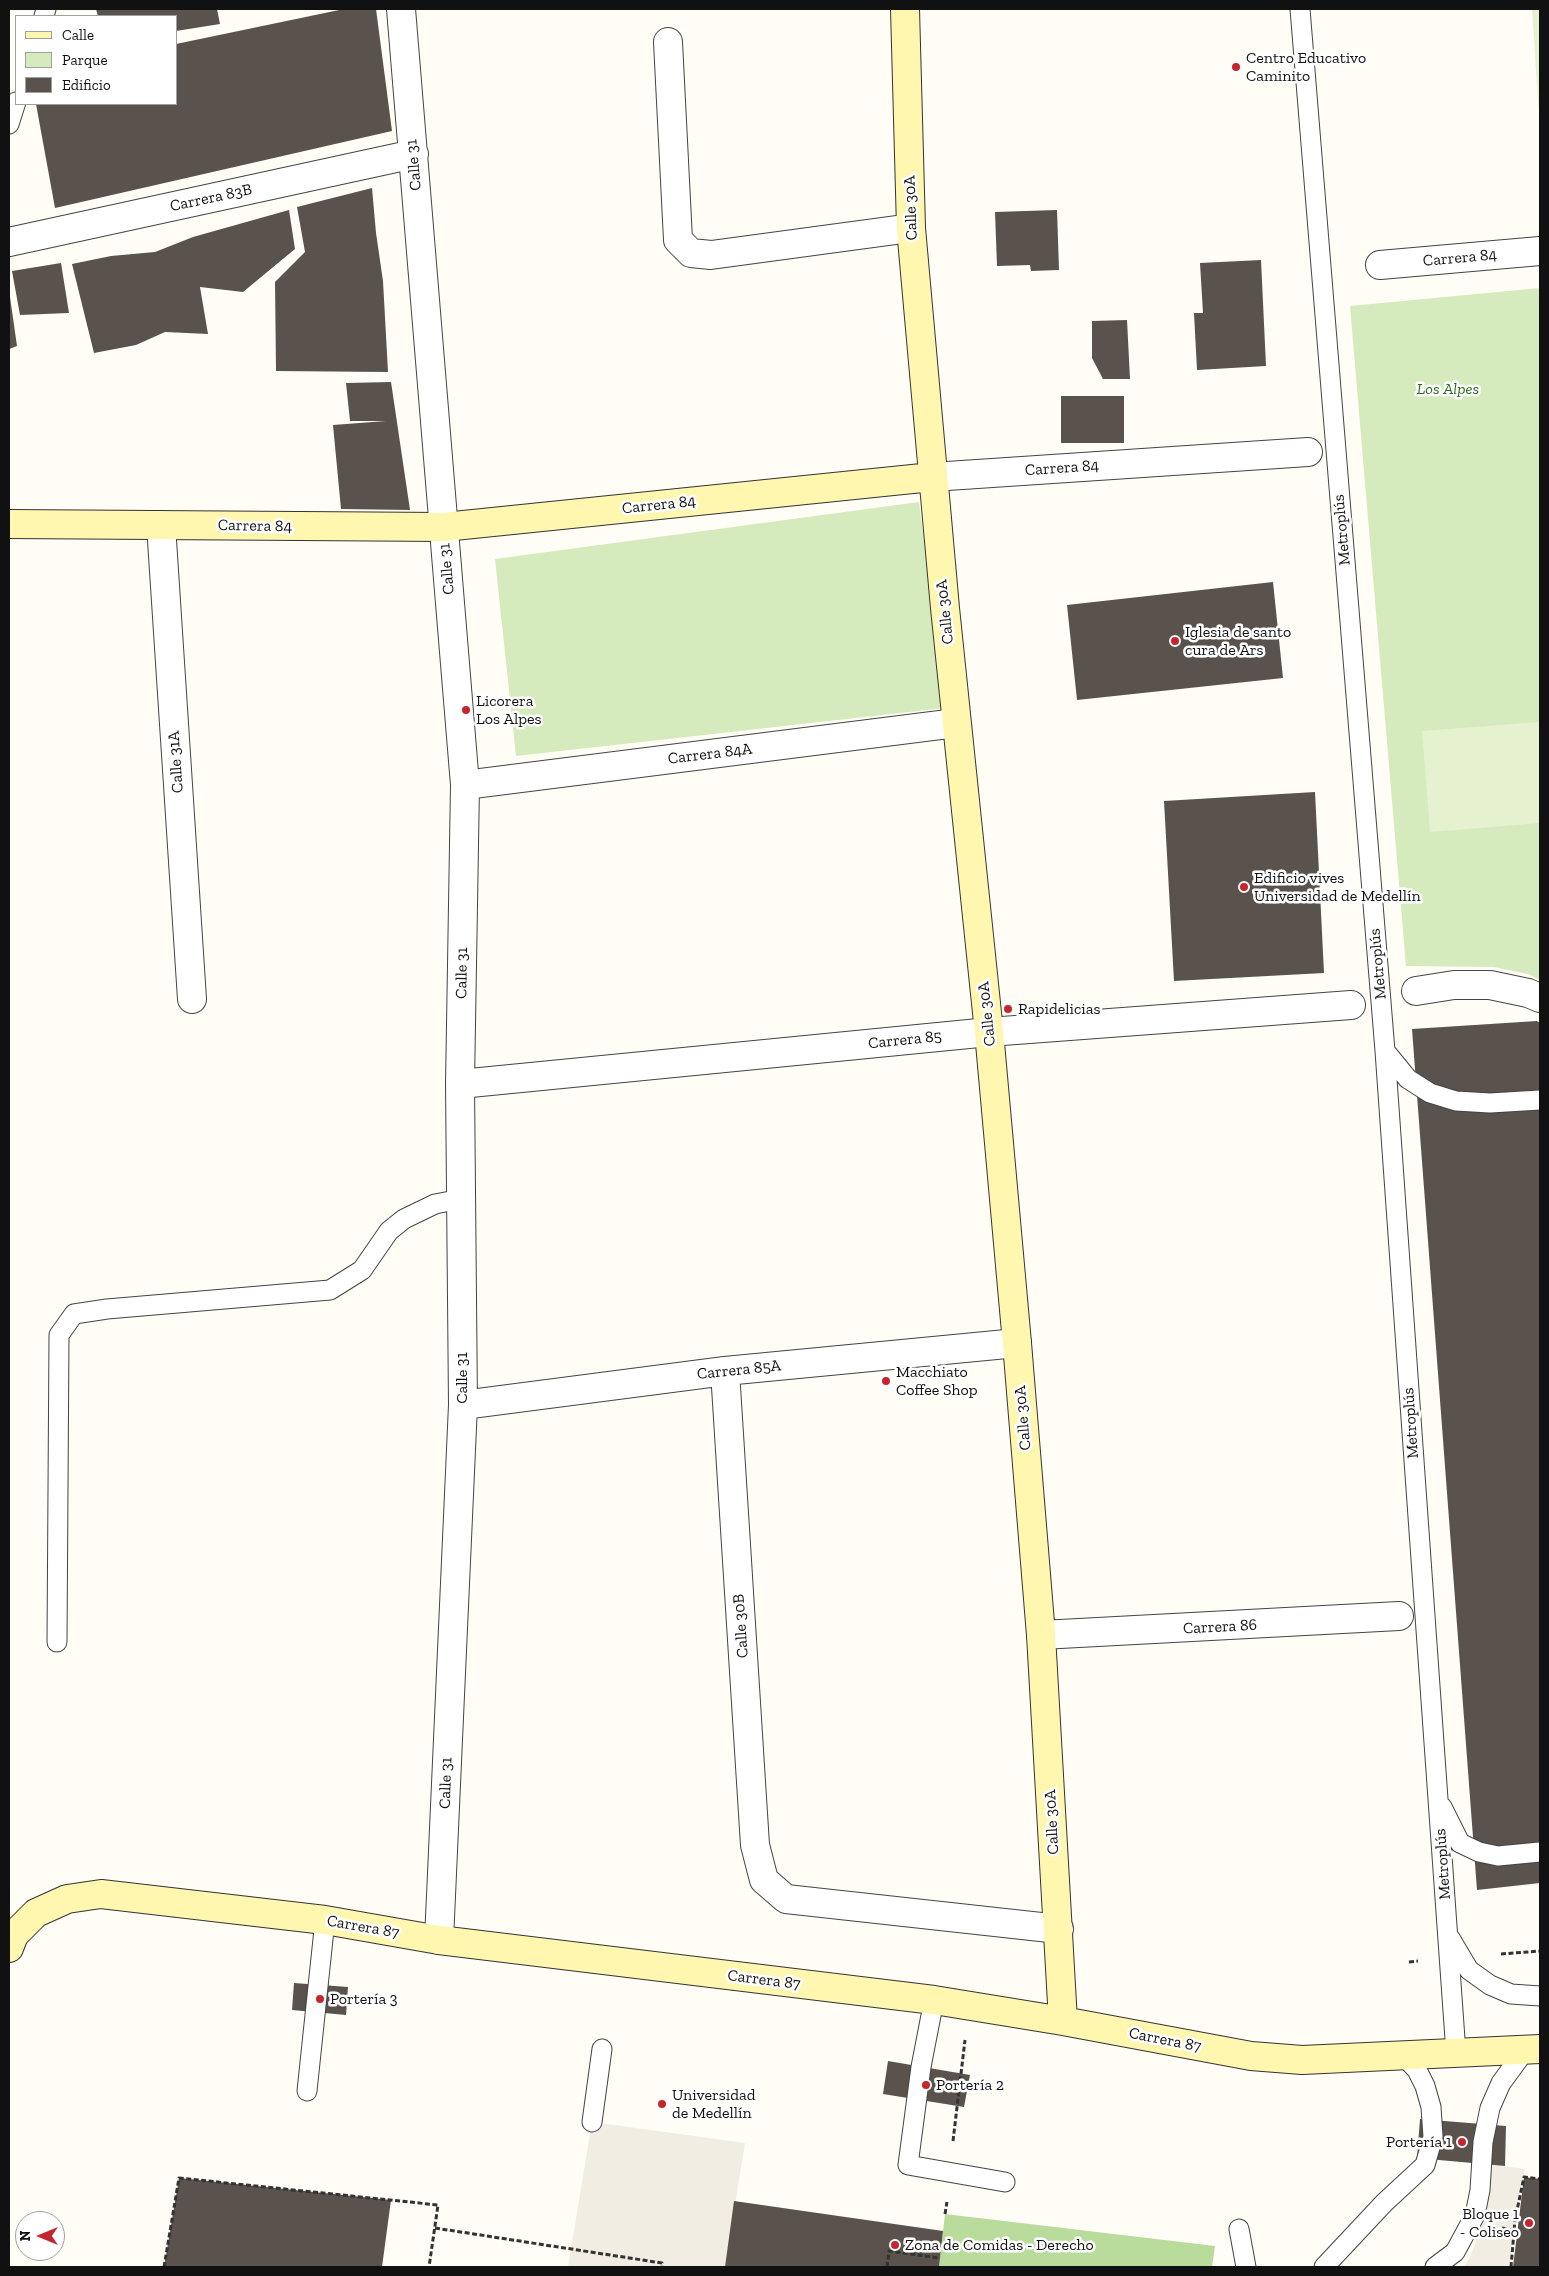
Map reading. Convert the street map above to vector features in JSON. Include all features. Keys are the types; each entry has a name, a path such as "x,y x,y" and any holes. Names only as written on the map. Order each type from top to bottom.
{"street":[{"name":"Calle 31","path":"401,9 465,785 460,1084 462,1405 440,1940"},
{"name":"Calle 30A","path":"904,9 911,228 932,477 989,1032 1017,1343 1041,1636 1063,2021"},
{"path":"668,42 678,240 691,253 711,255 911,228"},
{"name":"Carrera 83B","path":"9,242 414,154"},
{"name":"Carrera 84","path":"1380,265 1540,251"},
{"name":"Carrera 84","path":"9,524 444,528 932,477 1308,452"},
{"name":"Calle 31A","path":"161,525 192,999"},
{"name":"Carrera 84A","path":"465,785 956,723"},
{"path":"1416,991 1454,985 1490,985 1528,993 1540,998"},
{"name":"Carrera 85","path":"460,1084 989,1032 1350,1005"},
{"name":"Carrera 85A","path":"462,1405 725,1370 1017,1343"},
{"name":"Calle 30B","path":"725,1370 755,1845 764,1880 786,1899 1059,1929"},
{"name":"Carrera 86","path":"1041,1636 1399,1616"},
{"name":"Carrera 87","path":"9,1948 14,1935 36,1913 67,1899 101,1894 325,1920 440,1940 934,2000 1063,2021 1251,2056 1302,2060 1533,2049"}],"lane":[{"name":"Metroplús","path":"1300,9 1385,1051 1456,2053"},
{"path":"9,124 15,105"},
{"path":"1385,1051 1408,1079 1430,1093 1456,1101 1490,1103 1540,1100"},
{"path":"57,1642 59,1334 74,1314 108,1309 330,1290 362,1270 388,1231 404,1219 435,1204 461,1199"},
{"name":"Metroplús","path":"1437,1794 1460,1843 1479,1852 1498,1856 1540,1852"},
{"path":"307,2091 325,1920"},
{"name":"Metroplús","path":"1448,1935 1469,1970 1490,1985 1511,1994 1540,1996"},
{"path":"934,2000 908,2165 1005,2182"},
{"path":"592,2122 602,2048"},
{"path":"1435,2267 1455,2252 1475,2215 1480,2190 1483,2142 1490,2108 1501,2082 1533,2049"},
{"path":"1324,2267 1384,2204 1425,2165 1433,2137 1431,2107 1425,2086 1417,2070 1404,2056"},
{"path":"1239,2229 1246,2267"}],"path":[{"path":"1535,1951 1540,1951"},
{"path":"945,2214 969,2006"},
{"path":"1511,2267 1516,2220 1524,2177 1540,2179"},
{"path":"164,2267 179,2178 438,2206 429,2267"},
{"path":"435,2228 662,2263 662,2267"},
{"path":"887,2267 889,2251 940,2258"}],"green space":[{"path":"1532,9 1540,9 1540,131"},
{"name":"Los Alpes","path":"1540,288 1540,980 1528,974 1494,967 1406,966 1350,306"},
{"path":"919,502 945,708 516,756 495,559"},
{"path":"1540,722 1540,823 1430,832 1422,731"},
{"path":"945,2214 1215,2246 1212,2267 939,2267"}],"shaded area":[{"path":"592,2122 745,2143 725,2267 568,2267"},
{"path":"1486,2164 1525,2169 1515,2220 1510,2267 1463,2267 1470,2258 1479,2231 1484,2203"}],"building":[{"path":"96,9 217,9 220,24 178,31 178,15 98,15"},
{"path":"344,9 376,9 392,131 55,208 36,105 178,105 178,44"},
{"path":"372,188 383,281 388,372 276,371 275,282 305,252 297,207"},
{"path":"289,210 295,249 243,292 200,287 208,334 165,332 136,345 94,353 72,264 111,256 155,252 193,237"},
{"path":"1057,210 1059,270 1031,271 1030,265 997,266 995,212"},
{"path":"1261,260 1266,366 1197,370 1194,313 1203,313 1200,263"},
{"path":"61,263 69,313 20,315 12,271"},
{"path":"9,290 17,346 9,349"},
{"path":"1127,320 1130,379 1103,379 1092,358 1092,321"},
{"path":"391,382 410,510 341,509 333,425 386,421 350,421 346,383"},
{"path":"1061,396 1124,396 1124,443 1061,443"},
{"name":"Iglesia de santo cura de Ars","path":"1273,582 1283,678 1077,700 1067,605"},
{"name":"Edificio vives Universidad de Medellín","path":"1315,792 1324,973 1174,981 1164,801"},
{"path":"1537,1021 1540,1023 1540,1883 1477,1890 1412,1029"},
{"name":"Portería 3","path":"294,1983 348,1987 346,2015 292,2010"},
{"name":"Portería 2","path":"888,2061 970,2075 964,2107 883,2094"},
{"name":"Portería 1","path":"1420,2119 1506,2126 1505,2166 1417,2158"},
{"name":"Bloque 1 - Coliseo","path":"1524,2177 1540,2179 1540,2267 1513,2267"},
{"path":"179,2178 391,2200 382,2267 164,2267"},
{"path":"734,2201 943,2231 939,2267 725,2267"}],"place":[{"name":"Centro Educativo Caminito","path":"1236,67"},
{"name":"Iglesia de santo cura de Ars","path":"1175,641"},
{"name":"Licorera Los Alpes","path":"466,710"},
{"name":"Edificio vives Universidad de Medellín","path":"1244,887"},
{"name":"Rapidelicias","path":"1008,1009"},
{"name":"Macchiato Coffee Shop","path":"886,1381"},
{"name":"Portería 3","path":"320,1999"},
{"name":"Portería 2","path":"926,2085"},
{"name":"Universidad de Medellín","path":"662,2104"},
{"name":"Portería 1","path":"1462,2142"},
{"name":"Bloque 1 - Coliseo","path":"1529,2223"},
{"name":"Zona de Comidas - Derecho","path":"895,2245"}]}
